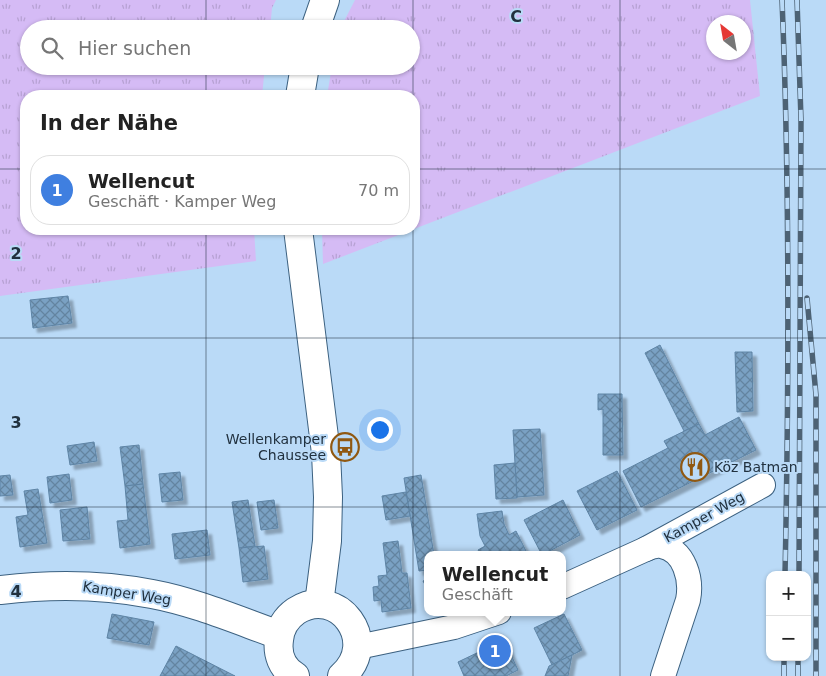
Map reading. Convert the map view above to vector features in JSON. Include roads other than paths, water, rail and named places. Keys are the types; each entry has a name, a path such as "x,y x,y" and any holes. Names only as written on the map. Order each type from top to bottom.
{"main road":[{"path":"318,20 326,0"},
{"path":"301,90 303,75"},
{"path":"299,235 326,453 328,497 326,541 319,604"},
{"name":"Kamper Weg","path":"0,590 36,586 76,585 145,592 194,605 279,635"},
{"path":"294,676 282,662 278,646 279,635 285,621 291,614 302,608 319,604 329,606 348,618 358,639 358,647 352,663 342,676"}],"street":[{"name":"Kamper Weg","path":"566,585 655,548 763,485"},
{"path":"655,548 671,550 676,555 686,569 690,589 663,676"},
{"path":"358,647 454,628 488,616"}],"railway":[{"path":"782,0 788,287 785,571"},
{"path":"797,0 801,119 799,571"},
{"path":"807,298 816,395 816,676"},
{"path":"784,661 784,676"},
{"path":"798,661 798,676"}],"place":[{"name":"Wellenkamper Chaussee","path":"345,447"},
{"name":"Köz Batman","path":"695,467"},
{"name":"Wellencut","path":"495,651"}]}
